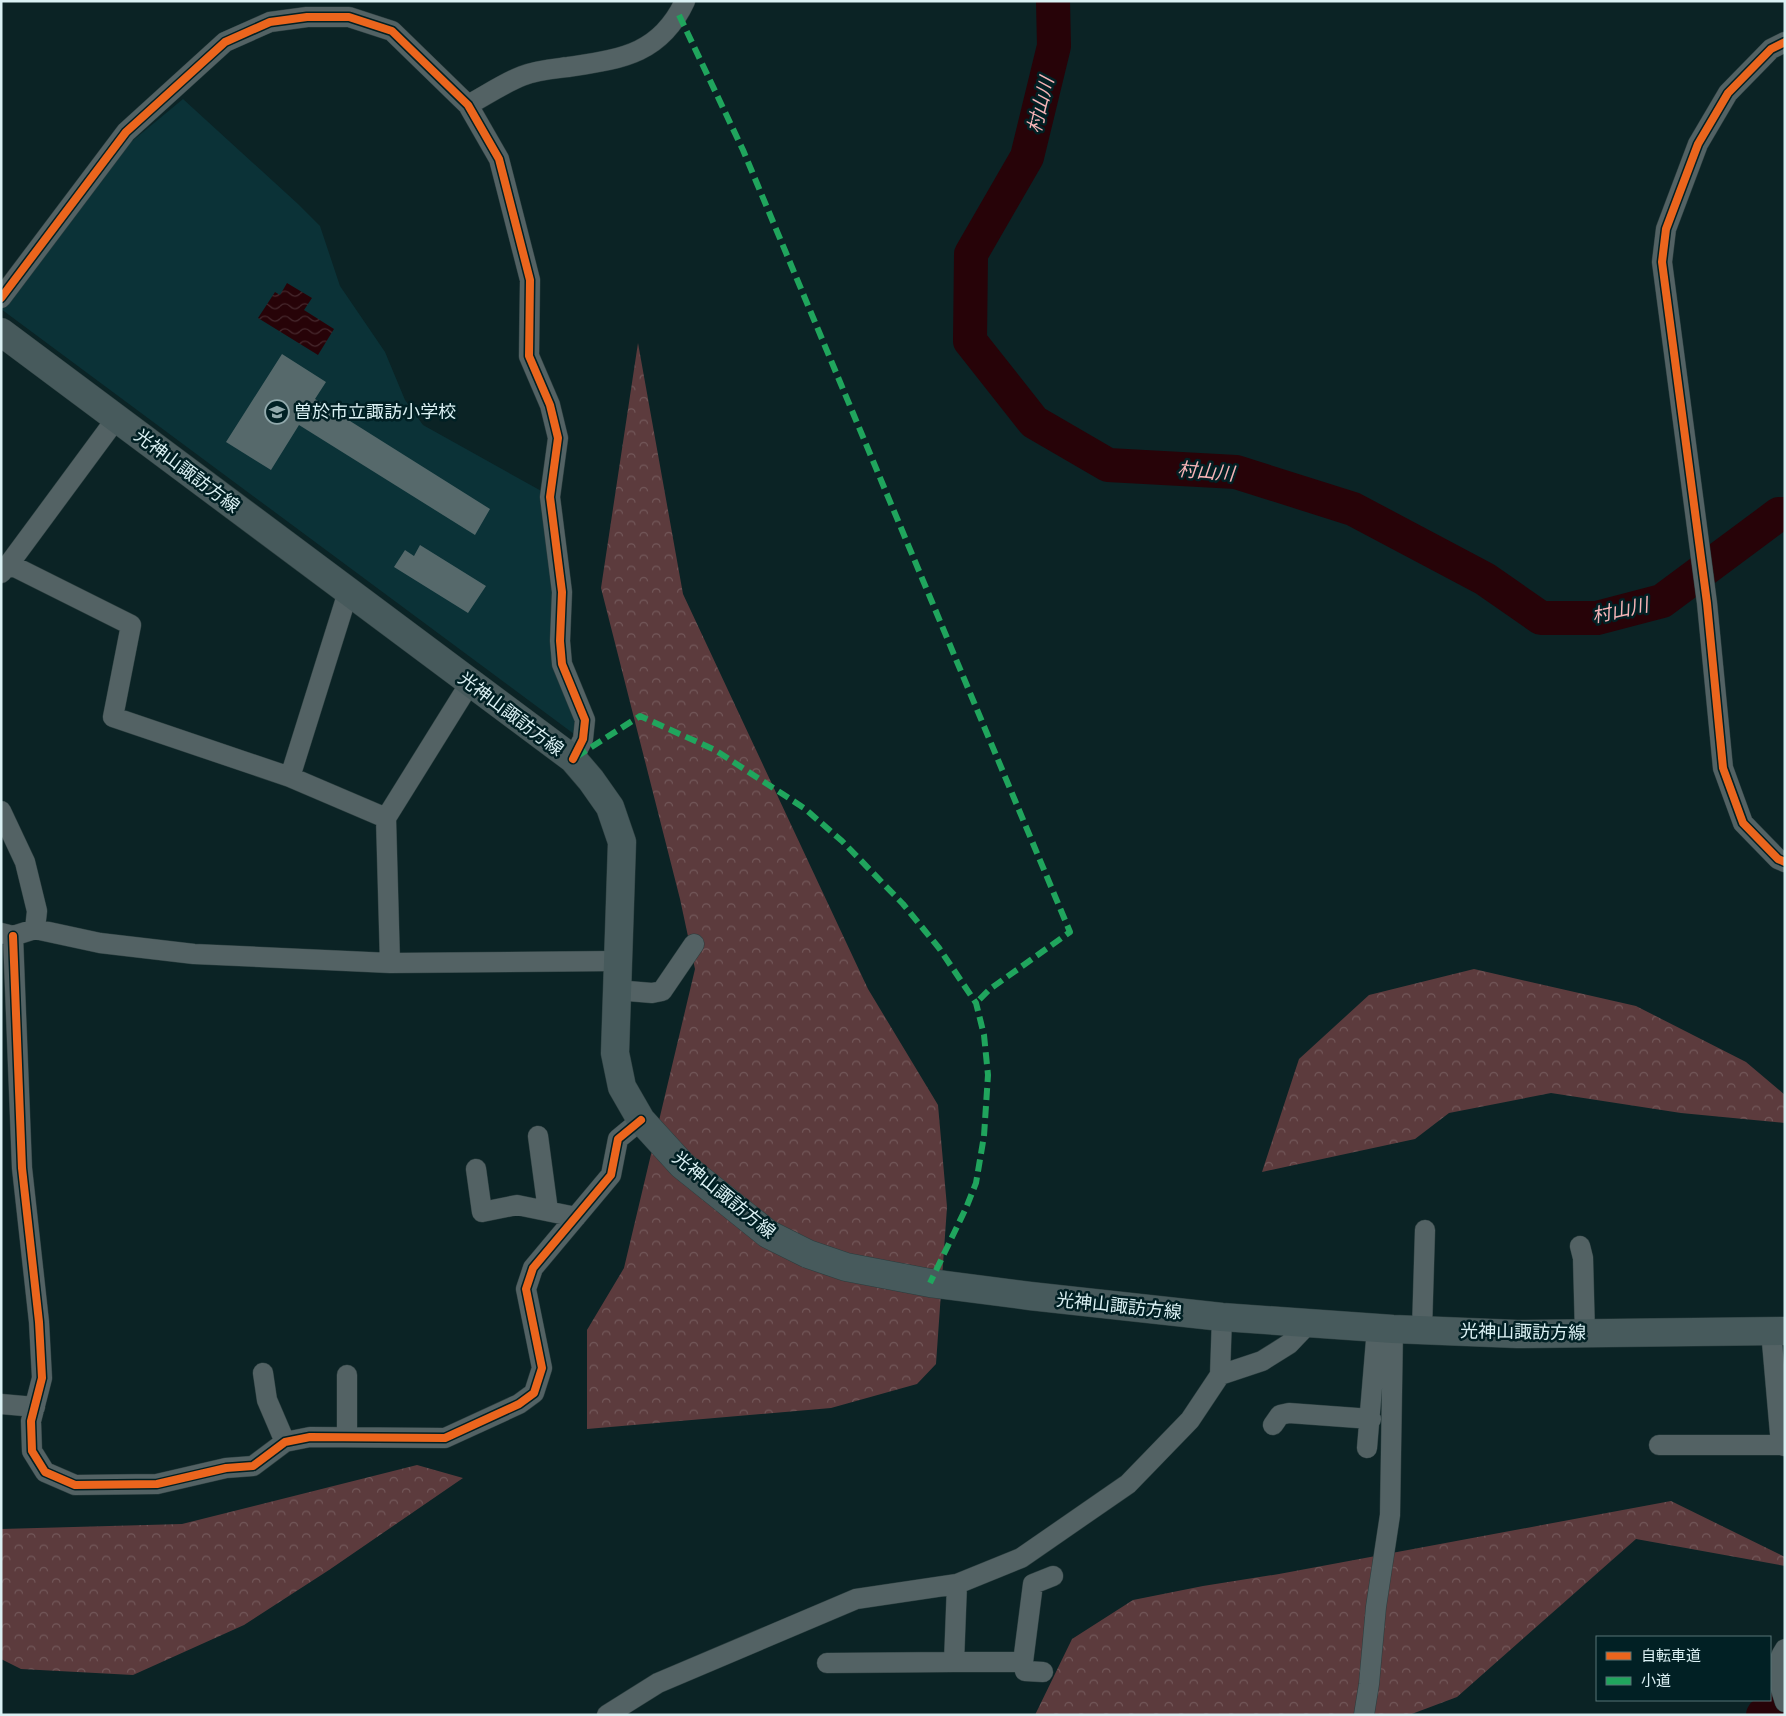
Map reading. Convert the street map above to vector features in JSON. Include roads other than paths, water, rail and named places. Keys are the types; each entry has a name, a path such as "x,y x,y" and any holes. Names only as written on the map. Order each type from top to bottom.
{"main road":[{"name":"光神山諏訪方線","path":"1,332 573,760 591,780 610,807 622,842 616,961 615,1053 622,1087 641,1120 682,1165 768,1234 808,1254 846,1267 930,1283 1021,1295 1222,1316 1385,1328 1517,1334 1778,1331"}],"street":[{"path":"468,105 522,76 546,70 608,61 642,50 668,29 679,15 685,1"},
{"path":"1,298 126,132 225,42 270,22 307,17 349,17 392,31 468,105 499,159 530,280 529,356 550,405 558,438 550,496 562,592 560,641 562,664 585,720 583,739 573,760"},
{"path":"1785,42 1771,50 1728,93 1698,144 1666,229 1662,262 1707,603 1724,768 1743,823 1778,859 1785,862"},
{"path":"116,419 5,568 131,625 112,717 290,777 386,818"},
{"path":"290,777 348,592"},
{"path":"390,963 386,818 470,683"},
{"path":"1,812 25,862 38,911 35,929"},
{"path":"616,961 390,963 194,954 100,943 35,929 7,935 22,1168 39,1322 42,1378 31,1421 32,1451 45,1472 75,1485 157,1484 226,1468 253,1466 285,1442 310,1437 445,1438 519,1404 534,1392 542,1368 526,1289 533,1268 611,1175 618,1139 641,1120"},
{"path":"616,990 652,993 662,991 694,944"},
{"path":"538,1136 548,1212"},
{"path":"476,1168 482,1212 517,1205 576,1217"},
{"path":"1422,1330 1425,1230"},
{"path":"1580,1246 1583,1258 1585,1334"},
{"path":"607,1715 658,1683 856,1599 957,1584 1021,1558 1128,1484 1190,1420 1220,1375 1222,1316"},
{"path":"1220,1375 1262,1361 1289,1344 1309,1323"},
{"path":"1367,1448 1385,1328"},
{"path":"1364,1715 1369,1684 1376,1607 1390,1515 1385,1328"},
{"path":"1659,1445 1783,1446 1778,1331"},
{"path":"263,1373 267,1400 285,1442"},
{"path":"347,1375 347,1437"},
{"path":"1,1404 35,1407"},
{"path":"1273,1425 1280,1415 1288,1413 1371,1419"},
{"path":"1043,1672 1025,1671 1023,1662 1034,1584 1053,1576"},
{"path":"954,1662 957,1584"},
{"path":"1783,1697 1777,1670 1779,1657 1785,1649"},
{"path":"827,1663 1023,1662"}],"water":[{"path":"287,283 312,298 304,310 334,329 318,355 258,318 275,292 280,295"}],"waterway":[{"name":"村山川","path":"1053,1 1054,46 1027,157 971,254 970,341 1034,422 1108,465 1236,472 1353,509 1485,579 1541,618 1597,618 1662,601 1779,514 1785,514"},
{"path":"1763,1715 1771,1710 1785,1709"}],"place":[{"name":"曽於市立諏訪小学校","path":"277,412"}]}
